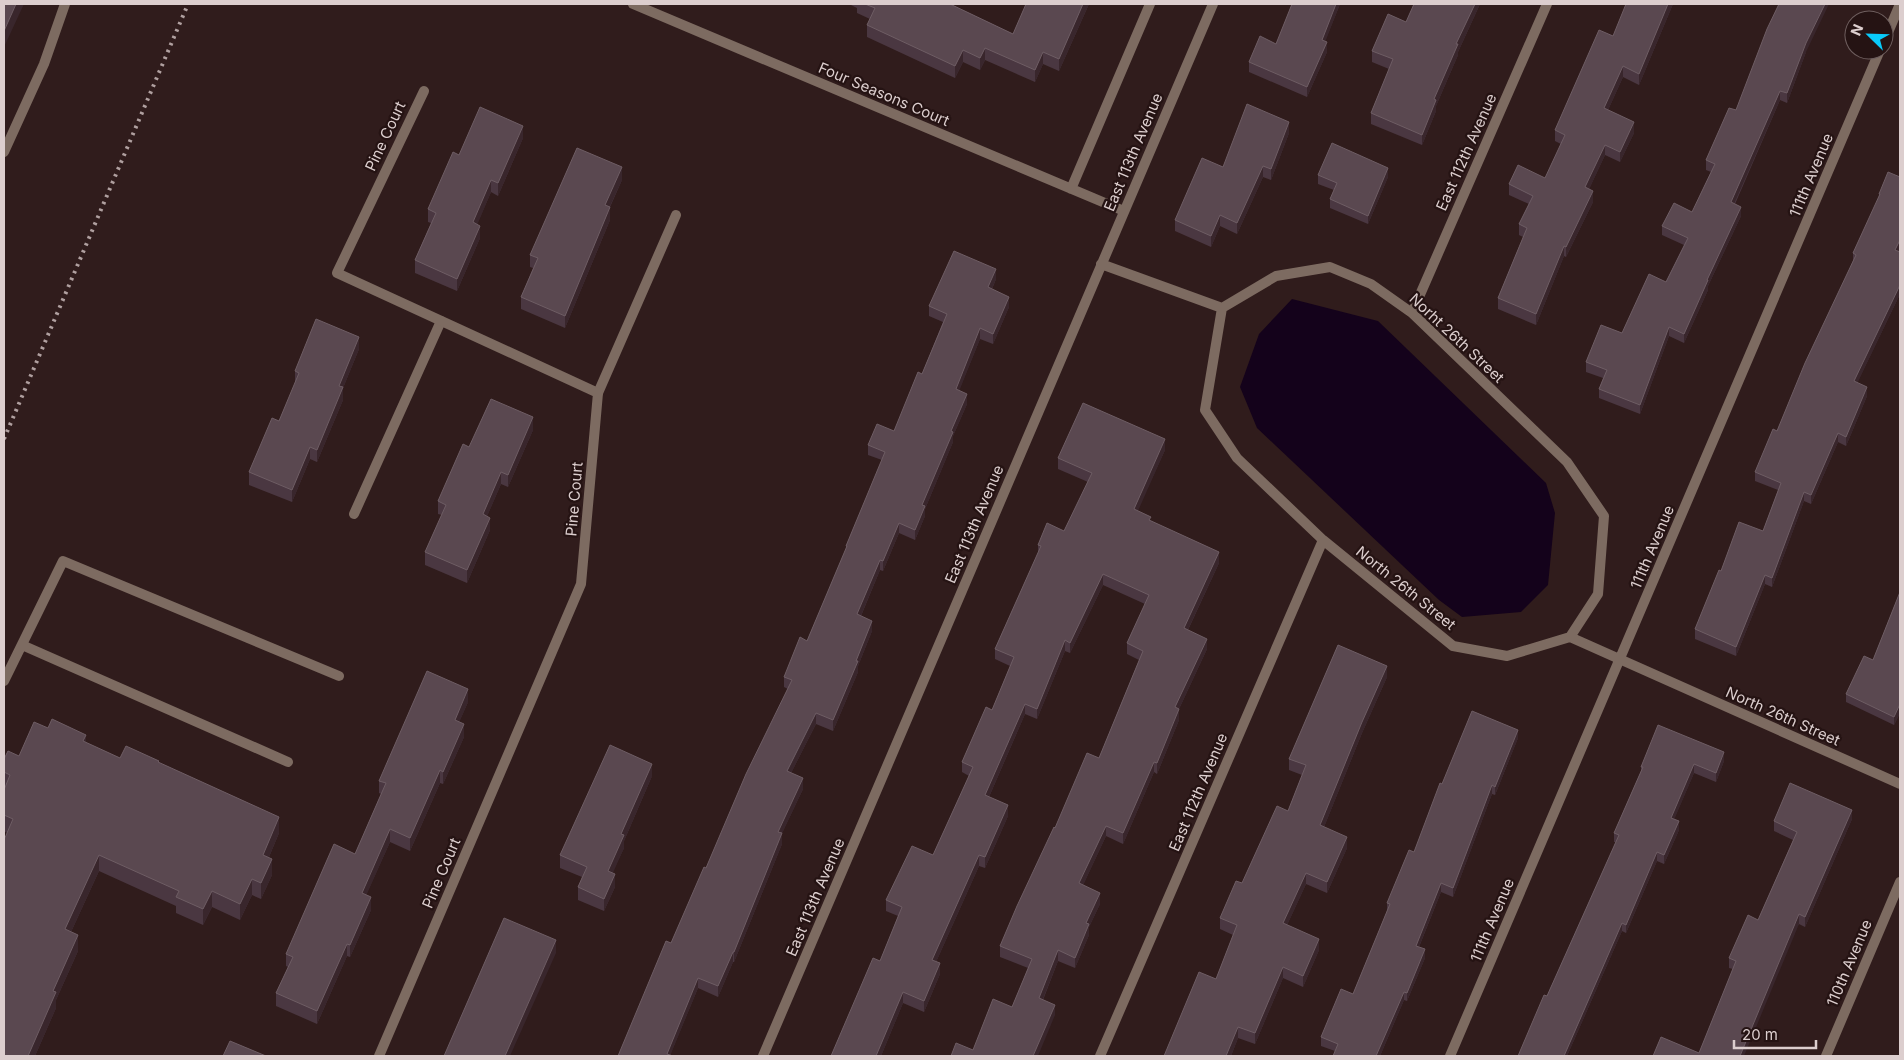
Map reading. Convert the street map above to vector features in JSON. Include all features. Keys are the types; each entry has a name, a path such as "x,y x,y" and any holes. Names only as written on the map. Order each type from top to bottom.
{"street":[{"path":"4,152 44,64 65,4"},
{"name":"Four Seasons Court","path":"633,4 1124,212"},
{"path":"1071,189 1150,4"},
{"name":"East 113th Avenue","path":"763,1056 1212,4"},
{"name":"East 112th Avenue","path":"1412,313 1547,4"},
{"path":"1894,18 1900,4"},
{"name":"111th Avenue","path":"1450,1056 1876,60"},
{"name":"Pine Court","path":"379,1056 581,584 598,393 337,273 424,90"},
{"path":"598,393 676,215"},
{"path":"1101,264 1222,308"},
{"name":"Norht 26th Street","path":"1222,308 1276,276 1330,267 1371,284 1412,313 1567,462 1604,516 1598,594 1570,637"},
{"name":"North 26th Street","path":"1222,308 1205,410 1237,458 1323,540 1453,646 1507,656 1570,637 1900,784"},
{"path":"354,514 440,321"},
{"name":"East 112th Avenue","path":"1100,1056 1323,540"},
{"path":"4,681 63,561 339,676"},
{"path":"22,645 288,762"},
{"name":"110th Avenue","path":"1826,1056 1900,882"}],"shaded area":[{"path":"1292,299 1378,321 1546,483 1555,513 1548,585 1521,612 1462,617 1439,600 1257,428 1240,387 1259,334"}],"building":[{"path":"4,4 16,4 4,31"},
{"path":"865,4 950,4 1013,34 1026,4 1083,4 1059,59 1043,52 1035,70 985,48 980,58 963,50 955,66 867,25 875,8"},
{"path":"1292,4 1336,4 1322,40 1327,42 1307,87 1249,62 1260,36 1276,44"},
{"path":"1414,4 1475,4 1456,44 1458,44 1434,99 1436,100 1422,135 1371,113 1393,59 1372,51 1388,14 1406,22"},
{"path":"1626,4 1668,4 1639,74 1623,66 1604,108 1634,122 1620,152 1605,145 1585,187 1593,191 1566,247 1564,246 1536,314 1498,298 1527,228 1519,224 1533,196 1509,184 1518,165 1545,178 1565,135 1555,130 1599,30 1613,36"},
{"path":"1779,4 1825,4 1806,43 1787,93 1780,91 1731,202 1741,207 1684,334 1669,327 1640,405 1599,389 1607,370 1586,362 1601,325 1622,333 1649,274 1666,282 1688,238 1662,226 1674,203 1692,212 1715,164 1706,160 1729,108 1736,110 1767,29"},
{"path":"1247,104 1289,122 1271,169 1263,166 1237,223 1220,215 1211,236 1175,220 1202,158 1223,167"},
{"path":"480,107 523,126 498,183 491,180 473,222 480,226 457,279 415,260 436,213 428,209 453,152 459,155"},
{"path":"1332,143 1388,168 1368,216 1330,199 1337,183 1318,175"},
{"path":"577,148 622,167 605,205 610,207 565,316 521,297 538,258 530,255"},
{"path":"1888,172 1900,177 1900,240 1895,250 1900,252 1900,285 1854,381 1867,387 1846,437 1838,433 1811,495 1804,492 1772,578 1765,575 1736,647 1695,629 1719,570 1721,571 1739,522 1763,531 1781,483 1755,472 1773,429 1777,431 1805,363 1856,255 1853,253"},
{"path":"954,251 996,269 988,287 1009,297 993,334 980,328 956,389 967,394 922,505 925,506 915,530 899,523 883,561 880,560 857,614 872,621 856,661 858,661 833,720 816,713 787,771 803,778 778,832 782,833 734,952 718,986 698,978 667,1054 673,1056 618,1056 666,941 671,943 704,867 706,868 746,774 792,680 784,677 800,637 807,641 847,546 885,452 868,445 877,424 894,431 918,372 922,374 947,314 929,306"},
{"path":"316,319 359,337 339,386 343,387 317,450 310,447 292,490 249,472 272,418 279,421 299,373 295,371"},
{"path":"491,399 533,417 508,475 501,472 483,514 490,518 467,570 425,552 446,505 438,501 463,444 469,447"},
{"path":"1083,403 1165,439 1134,509 1151,517 1149,520 1219,552 1184,628 1207,639 1175,707 1179,709 1157,763 1154,762 1123,833 1106,826 1079,883 1100,893 1086,923 1089,924 1075,958 1058,950 1039,998 1055,1005 1033,1056 951,1056 956,1043 973,1050 993,999 1012,1007 1032,959 1000,946 1055,828 1087,753 1099,758 1143,651 1127,643 1149,595 1103,574 1070,643 1065,640 1037,709 1025,704 985,795 1008,805 985,857 979,855 932,960 940,963 924,1001 903,992 876,1056 831,1056 873,958 880,961 902,907 886,900 912,846 933,855 973,767 962,762 986,707 992,710 1014,657 995,649 1041,546 1038,545 1047,523 1064,531 1092,473 1058,458"},
{"path":"1900,592 1900,704 1894,717 1846,694 1864,656 1873,660"},
{"path":"1338,645 1387,666 1320,825 1347,837 1327,882 1306,873 1283,923 1319,939 1303,976 1283,967 1255,1033 1238,1027 1226,1056 1164,1056 1199,972 1216,979 1237,925 1220,918 1236,881 1242,883 1277,806 1288,811 1306,765 1289,759"},
{"path":"427,671 468,689 455,720 464,724 443,772 440,770 410,838 390,829 362,893 371,897 350,945 347,944 317,1011 276,993 293,957 286,954 334,844 355,854 386,783 379,781"},
{"path":"1472,711 1518,730 1495,787 1492,785 1453,888 1441,883 1416,946 1425,949 1407,993 1404,992 1376,1056 1333,1056 1338,1044 1321,1037 1341,989 1353,994 1390,904 1387,903 1409,850 1414,852 1440,783 1442,784"},
{"path":"52,719 86,735 83,741 120,758 126,746 279,817 263,855 272,859 261,883 252,879 240,904 212,891 203,909 176,897 179,891 99,855 65,929 78,935 53,991 56,992 28,1056 4,1056 4,840 13,819 4,815 4,790 10,775 4,772 4,759 8,751 19,756 34,722 48,728"},
{"path":"1658,725 1724,752 1716,773 1694,764 1671,818 1679,821 1664,855 1657,852 1626,925 1622,923 1564,1056 1518,1056 1544,995 1547,996 1619,835 1614,833 1643,767 1641,767"},
{"path":"610,745 652,764 621,834 624,835 608,871 615,874 604,899 578,887 587,867 560,855"},
{"path":"1790,783 1852,810 1805,917 1799,914 1740,1056 1653,1056 1661,1037 1699,1053 1736,961 1729,958 1748,915 1758,920 1797,832 1774,821"},
{"path":"504,918 556,940 505,1056 444,1056"},
{"path":"230,1041 266,1056 223,1056"}],"railway":[{"path":"4,439 188,4"}]}
